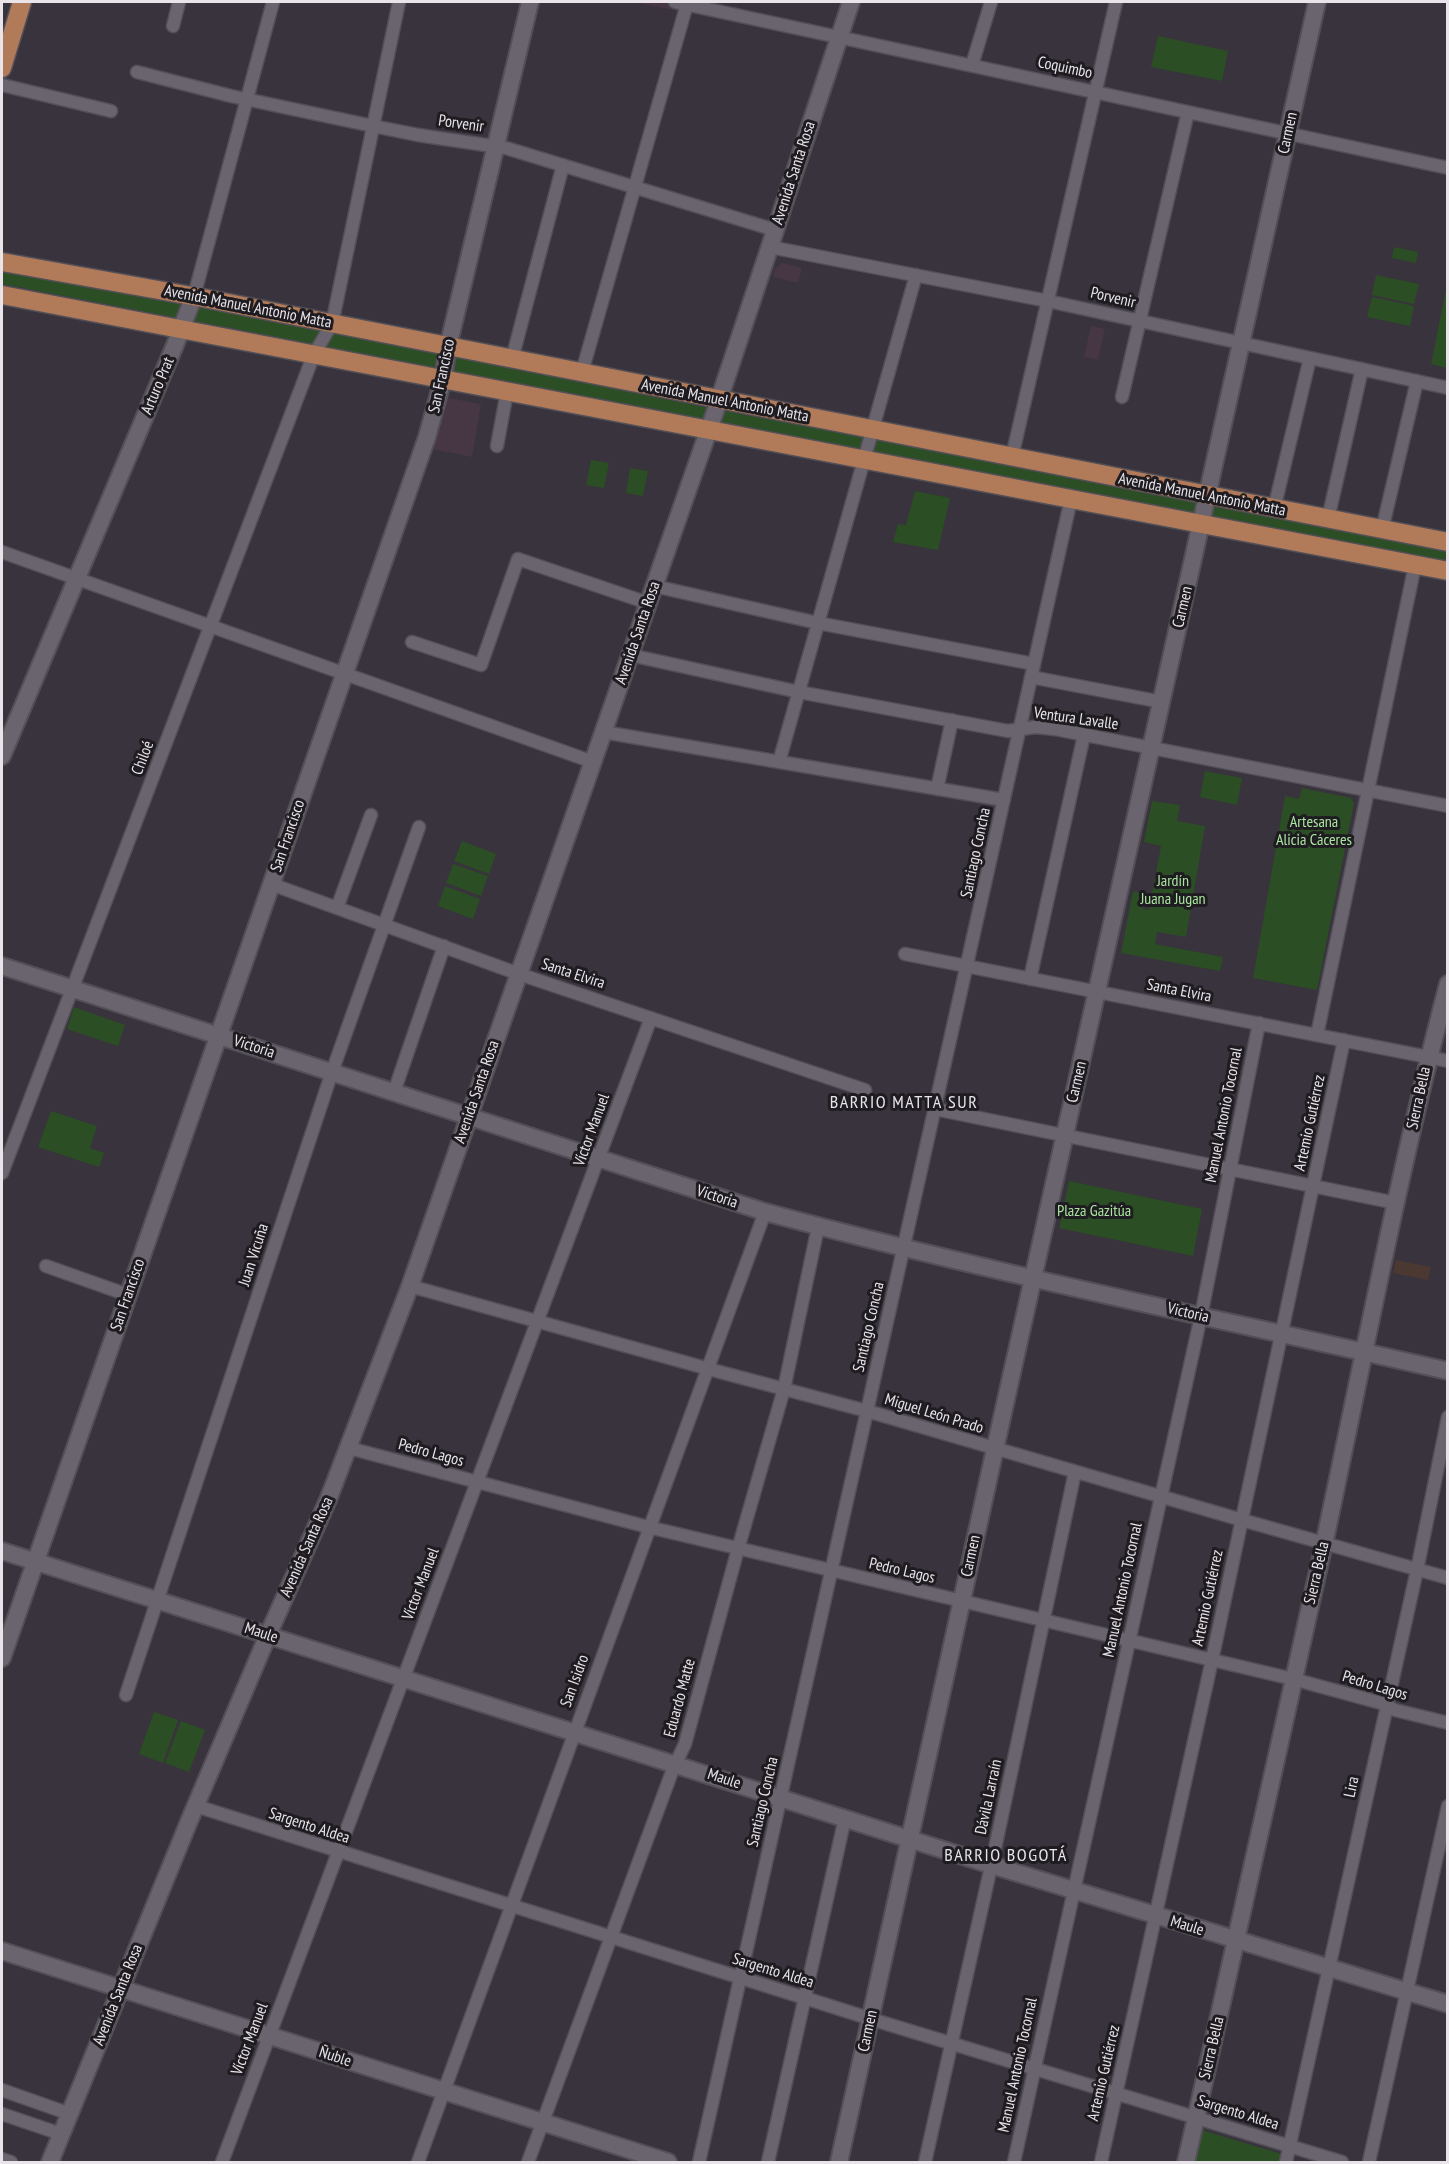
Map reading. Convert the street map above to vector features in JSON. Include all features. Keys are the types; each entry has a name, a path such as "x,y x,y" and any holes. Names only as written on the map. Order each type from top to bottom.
{"main road":[{"path":"2,68 22,2"},
{"name":"San Francisco","path":"2,1658 427,437 443,379 448,346 530,2"},
{"name":"Avenida Santa Rosa","path":"50,2163 267,1635 314,1534 410,1286 709,431 851,2"},
{"name":"Carmen","path":"839,2163 995,1449 1317,2"},
{"name":"Avenida Manuel Antonio Matta","path":"2,262 194,296 1448,542"},
{"name":"Avenida Manuel Antonio Matta","path":"2,295 1448,571"},
{"name":"Arturo Prat","path":"2,756 194,296"},
{"path":"1020,459 1022,490"},
{"name":"Victoria","path":"2,966 599,1158 655,1170 765,1212 818,1227 1033,1278 1448,1371"},
{"name":"Sierra Bella","path":"1186,2163 1324,1543 1396,1203 1448,984"},
{"name":"Maule","path":"2,1551 1155,1916 1448,2004"},
{"name":"Ñuble","path":"2,1951 668,2163"}],"street":[{"path":"173,26 179,2"},
{"name":"Arturo Prat","path":"194,296 273,2"},
{"name":"Chiloé","path":"2,1173 315,354 332,324 399,2"},
{"path":"972,65 991,2"},
{"path":"1020,459 1048,301 1116,2"},
{"path":"582,372 635,188 681,3"},
{"name":"Coquimbo","path":"681,3 1448,168"},
{"name":"Porvenir","path":"137,72 373,126 495,146 775,230"},
{"path":"2,85 111,111"},
{"path":"1122,397 1188,112"},
{"path":"512,359 563,165"},
{"name":"Porvenir","path":"770,247 1048,301 1448,388"},
{"path":"779,762 916,275"},
{"path":"1274,509 1310,358"},
{"path":"1328,519 1362,369"},
{"path":"1382,530 1417,381"},
{"path":"497,446 507,392"},
{"name":"Santiago Concha","path":"699,2163 1071,500"},
{"path":"2,552 593,762"},
{"path":"412,642 481,665 518,559 648,603"},
{"path":"1317,1035 1415,565"},
{"path":"654,586 1032,670 1162,702"},
{"name":"Ventura Lavalle","path":"630,655 799,692 1008,731 1043,728 1448,806"},
{"path":"937,789 952,720"},
{"path":"603,732 1004,800"},
{"path":"1030,979 1084,735"},
{"path":"337,908 371,815"},
{"name":"Juan Vicuña","path":"126,1695 332,1072 419,827"},
{"name":"Santa Elvira","path":"271,884 519,974 865,1089"},
{"path":"394,1092 444,946"},
{"name":"Santa Elvira","path":"905,954 1448,1061"},
{"name":"Víctor Manuel","path":"222,2163 651,1018"},
{"name":"Manuel Antonio Tocornal","path":"1014,2163 1201,1316 1259,1023"},
{"name":"Artemio Gutiérrez","path":"1101,2163 1212,1660 1344,1040"},
{"path":"935,1109 1396,1203"},
{"name":"San Isidro","path":"418,2163 648,1527 765,1212"},
{"name":"Eduardo Matte","path":"528,2163 676,1764 686,1744 738,1548 784,1389 818,1227"},
{"path":"46,1266 128,1295"},
{"name":"Miguel León Prado","path":"410,1286 867,1411 1448,1578"},
{"name":"Lira","path":"1286,2163 1417,1570 1448,1417"},
{"name":"Pedro Lagos","path":"349,1448 648,1527 1293,1679 1448,1724"},
{"name":"Dávila Larraín","path":"925,2163 1075,1472"},
{"name":"Sargento Aldea","path":"196,1806 805,1998 1342,2163"},
{"path":"1369,2163 1448,1806"},
{"path":"768,2163 845,1818"},
{"path":"2,2090 70,2114"},
{"path":"2,2114 61,2134"},
{"path":"2,2159 11,2163"}],"shaded area":[{"path":"633,2 692,2 688,13"},
{"path":"782,263 802,268 798,283 773,277 775,268"},
{"path":"1091,326 1105,329 1098,360 1084,357"},
{"path":"443,397 481,404 472,457 427,448"},
{"path":"1396,1260 1431,1267 1428,1280 1393,1273"}],"green space":[{"path":"1158,36 1228,51 1222,81 1151,67"},
{"path":"1394,247 1418,252 1416,263 1392,258"},
{"path":"2,269 304,325 689,404 1447,549 1447,564 2,284"},
{"path":"1376,275 1419,284 1414,304 1372,295"},
{"path":"1447,284 1447,368 1431,364"},
{"path":"1372,297 1414,306 1410,326 1367,317"},
{"path":"591,460 609,463 604,488 586,485"},
{"path":"630,468 648,471 643,496 626,493"},
{"path":"915,491 950,498 938,550 893,542 898,524 906,525"},
{"path":"1205,771 1242,778 1237,805 1200,797"},
{"name":"Artesana Alicia Cáceres","path":"1302,788 1351,798 1354,803 1317,990 1253,978 1285,796 1299,799"},
{"name":"Jardín Juana Jugan","path":"1152,801 1180,805 1177,821 1205,826 1186,937 1157,932 1155,944 1223,957 1220,971 1121,953 1133,891 1146,894 1143,909 1149,910 1161,846 1144,842"},
{"path":"462,841 496,854 489,874 454,861"},
{"path":"453,864 488,876 481,896 446,883"},
{"path":"445,886 480,899 473,919 438,906"},
{"path":"74,1007 125,1025 118,1046 67,1029"},
{"path":"51,1111 97,1126 90,1148 104,1153 99,1167 38,1147"},
{"name":"Plaza Gazitúa","path":"1069,1181 1202,1209 1193,1256 1059,1228"},
{"path":"154,1712 178,1720 163,1763 139,1754"},
{"path":"181,1721 205,1730 189,1772 165,1763"},
{"path":"1201,2130 1282,2154 1280,2162 1193,2162"}],"district":[{"name":"BARRIO MATTA SUR","path":"904,1103"},
{"name":"BARRIO BOGOTÁ","path":"1006,1856"}]}
